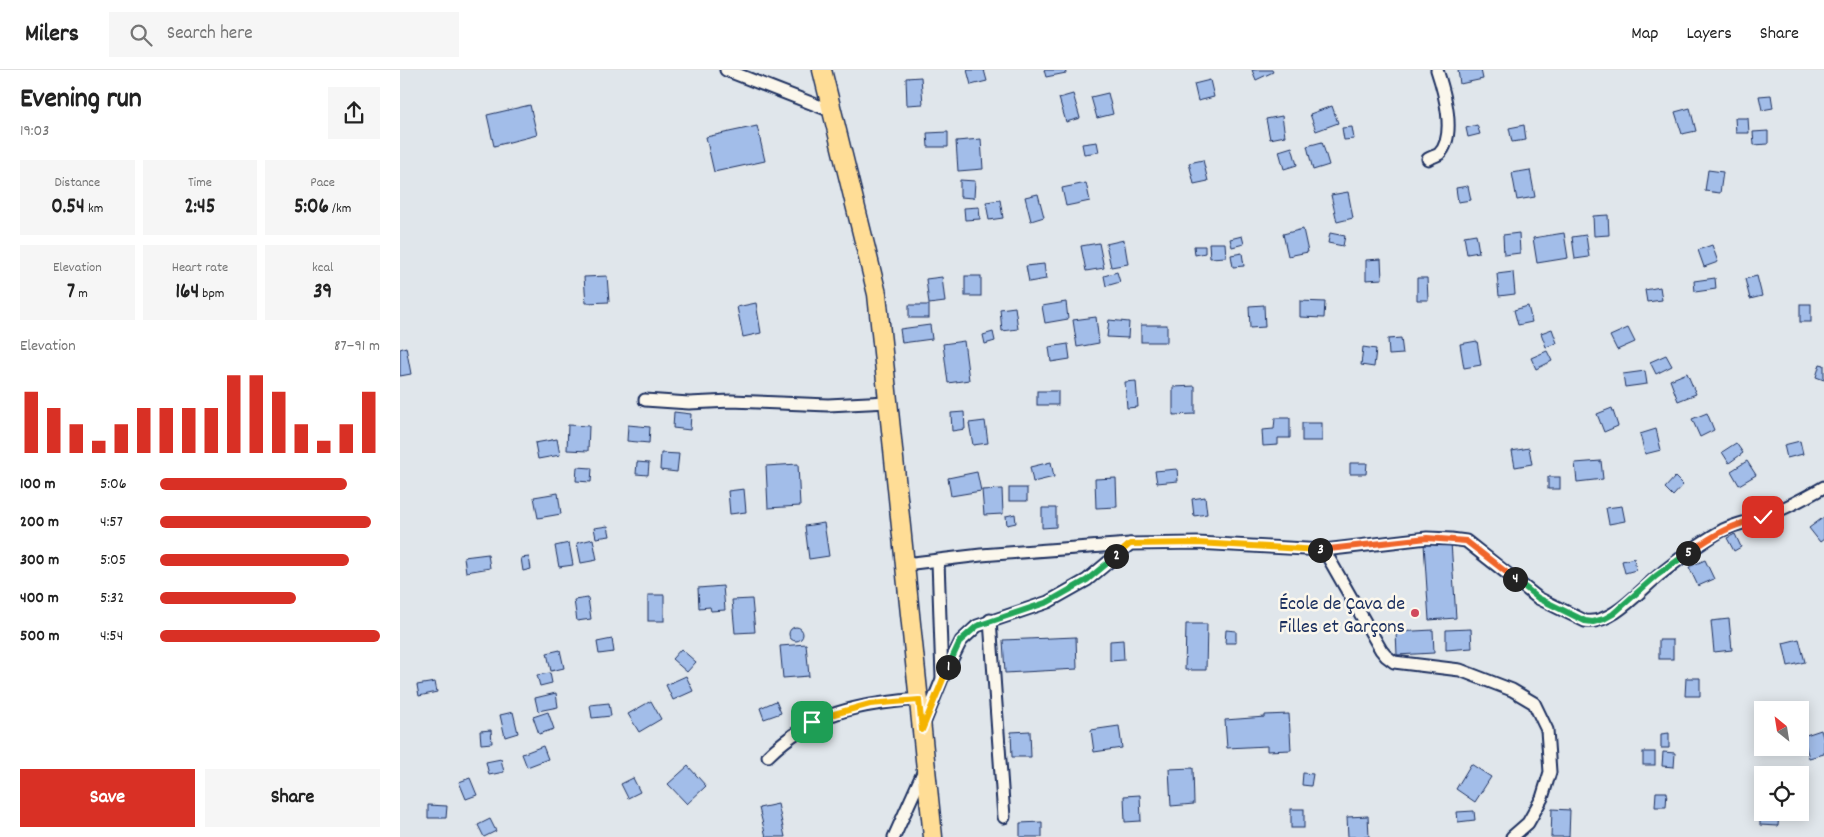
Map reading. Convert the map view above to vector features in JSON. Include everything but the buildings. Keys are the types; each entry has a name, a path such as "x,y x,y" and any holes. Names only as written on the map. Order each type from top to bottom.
{"main road":[{"path":"822,70 834,112 877,294 934,837"}],"street":[{"path":"726,70 834,112"},
{"path":"1428,159 1438,154 1446,141 1449,123 1437,70"},
{"path":"644,400 689,403 731,401 828,405 888,402"},
{"path":"905,564 990,554 1130,544 1197,543 1324,550 1427,538 1466,541 1538,598 1585,621 1593,622 1613,614 1656,576 1692,549 1722,530 1786,508 1824,487"},
{"path":"922,730 942,679 960,641 977,626 990,620 1048,602 1087,580 1130,544"},
{"path":"1324,550 1380,650 1394,662 1460,670 1512,690 1534,703 1547,730 1550,772 1542,798 1528,823 1512,837"},
{"path":"938,561 942,679"},
{"path":"990,620 1004,817"},
{"path":"768,756 795,733 812,722 870,704 919,700"},
{"path":"894,837 926,767"}],"place":[{"name":"École de Çava de Filles et Garçons","path":"1415,613"}],"route":[{"path":"812,722 870,704 919,700 922,730 942,679 960,641 977,626 990,620 1048,602 1087,580 1130,544 1197,543 1324,550 1427,538 1450,538 1466,541 1538,598 1585,621 1593,622 1613,614 1656,576 1722,530 1763,517"}]}
